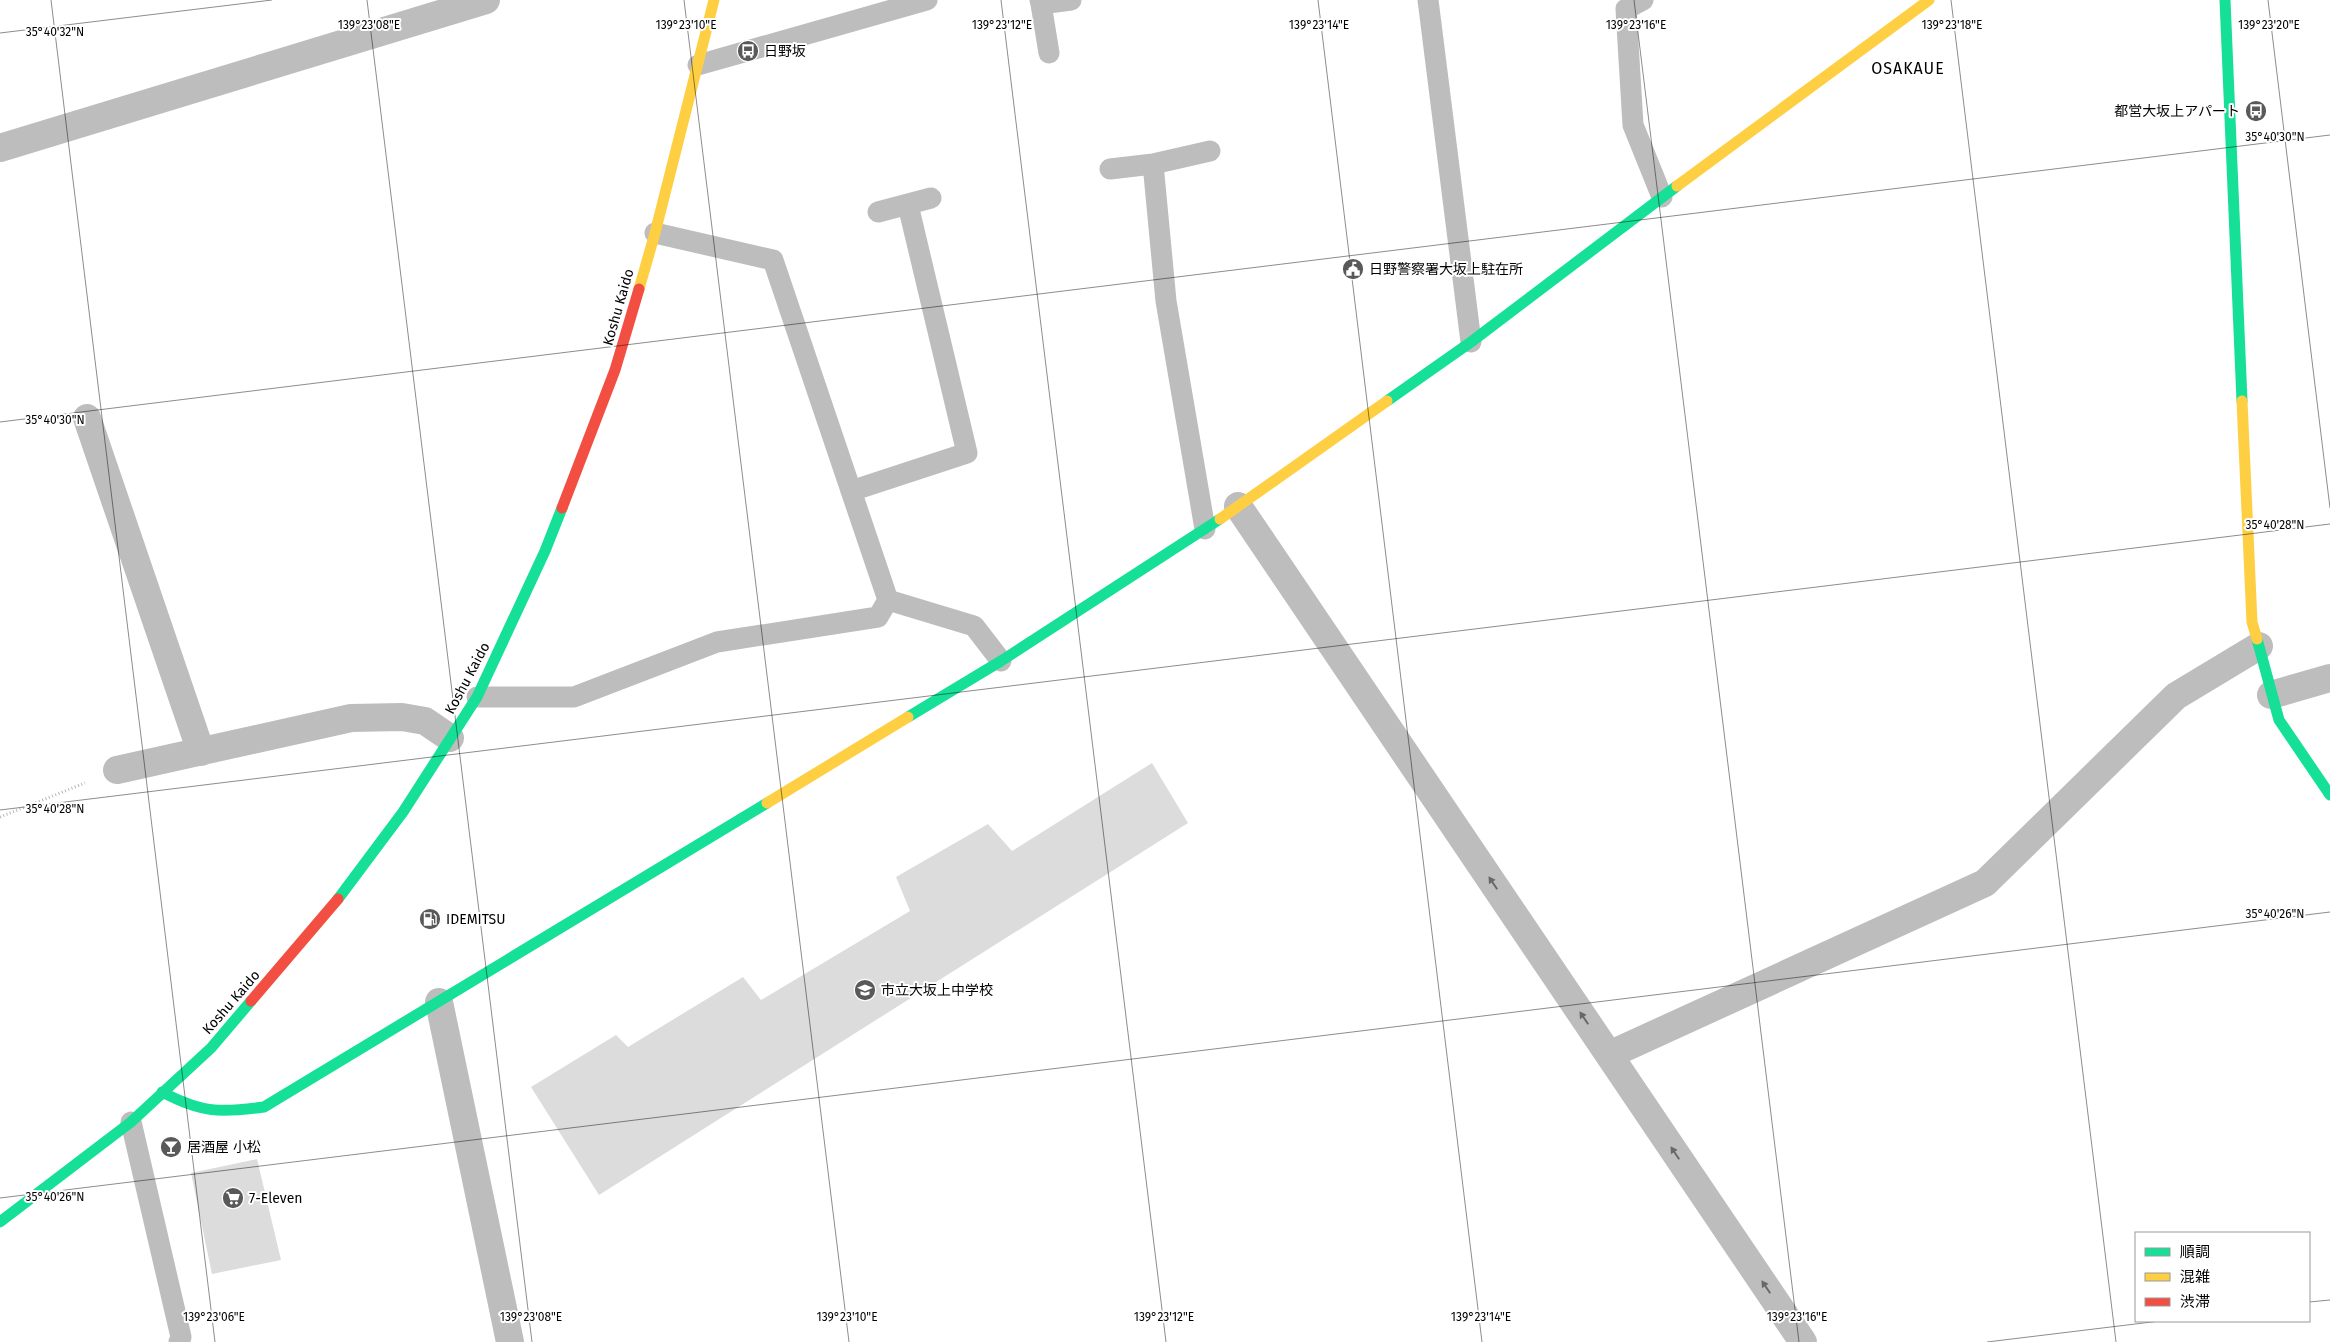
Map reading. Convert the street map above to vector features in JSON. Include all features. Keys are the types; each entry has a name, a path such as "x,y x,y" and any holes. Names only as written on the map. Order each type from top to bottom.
{"street":[{"path":"0,148 486,0"},
{"name":"Koshu Kaido","path":"0,1222 131,1122 211,1048 327,914 403,812 477,697 523,600 615,370 655,234 714,0"},
{"path":"162,1092 188,1106 218,1113 264,1107 1001,660 1205,529 1471,342 1662,196 1929,0"},
{"path":"2225,0 2252,622 2278,720 2330,795"},
{"path":"87,418 200,752"},
{"path":"1238,506 1803,1342"},
{"path":"1609,1055 1985,884 2176,696 2259,646"},
{"path":"2272,695 2330,678"},
{"path":"117,770 351,718 402,717 425,722 450,738"},
{"path":"439,1002 510,1342"}],"lane":[{"path":"698,66 927,0"},
{"path":"1049,53 1041,2 1071,0"},
{"path":"1428,0 1471,342"},
{"path":"1643,0 1626,9 1633,125 1662,196"},
{"path":"1110,169 1153,164 1210,151"},
{"path":"1153,164 1166,301 1205,529"},
{"path":"878,212 931,198"},
{"path":"851,491 967,453 908,205"},
{"path":"477,697 574,697 717,642 878,617 888,600 773,260 655,234"},
{"path":"888,600 974,626 1001,660"},
{"path":"131,1122 181,1337 179,1342"}],"path":[{"path":"0,817 117,770"}],"building":[{"path":"1152,763 1188,823 599,1195 531,1087 616,1035 628,1047 743,977 761,1000 910,911 896,877 988,824 1012,851"},
{"path":"257,1159 281,1260 212,1274 191,1173"}],"traffic: fast":[{"path":"2225,0 2242,401"},
{"path":"1387,401 1471,342 1677,186"},
{"path":"338,899 403,812 477,697 545,551 562,508"},
{"path":"908,717 1001,661 1220,519"},
{"path":"2257,639 2279,720 2330,795"},
{"path":"162,1092 200,1108 212,1110 264,1107 767,803"},
{"path":"0,1222 131,1122 211,1048 251,1001"}],"traffic: slow":[{"path":"639,289 714,0"},
{"path":"1677,186 1929,0"},
{"path":"1220,519 1387,401"},
{"path":"2242,401 2252,622 2257,639"},
{"path":"767,803 908,717"}],"traffic: jam":[{"path":"562,508 615,370 639,289"},
{"path":"251,1001 338,899"}],"place":[{"name":"日野坂","path":"748,51"},
{"name":"都営大坂上アパート","path":"2256,111"},
{"name":"日野警察署大坂上駐在所","path":"1353,269"},
{"name":"IDEMITSU","path":"430,919"},
{"name":"市立大坂上中学校","path":"865,990"},
{"name":"居酒屋 小松","path":"171,1147"},
{"name":"7-Eleven","path":"233,1198"}],"district":[{"name":"OSAKAUE","path":"1908,68"}]}
